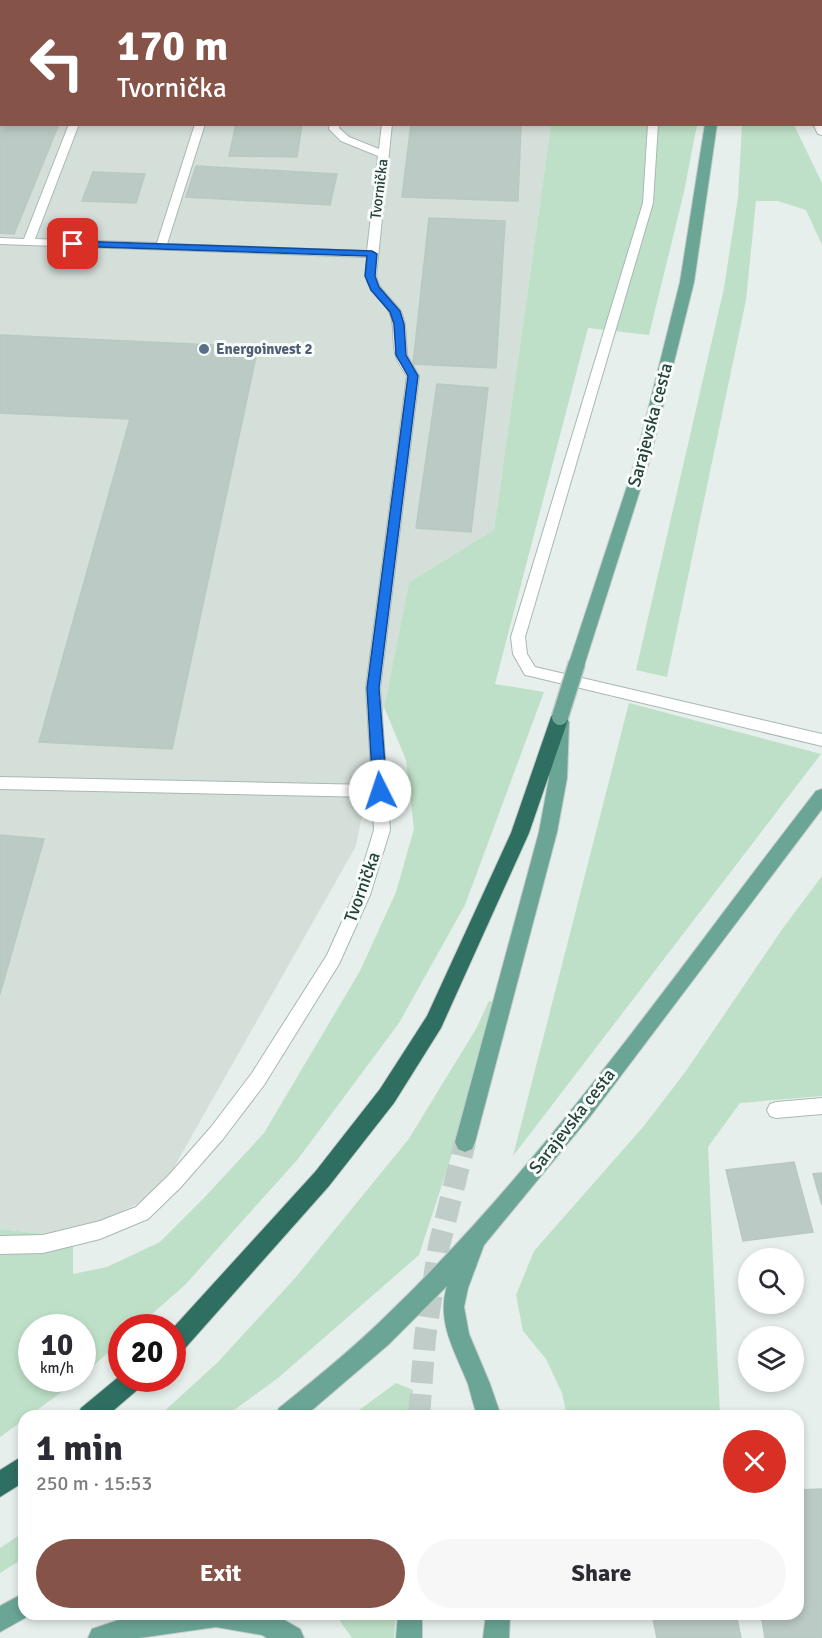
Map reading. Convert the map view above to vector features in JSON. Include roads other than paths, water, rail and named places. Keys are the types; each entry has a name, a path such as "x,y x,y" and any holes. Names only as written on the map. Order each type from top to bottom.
{"highway":[{"path":"186,1330 322,1179 387,1096 434,1022 520,833 560,717"},
{"path":"96,1410 117,1392"},
{"path":"0,1485 18,1472"}],"main road":[{"name":"Sarajevska cesta","path":"465,1142 548,832 558,778 560,717 642,462 687,282 711,126"},
{"name":"Sarajevska cesta","path":"294,1410 374,1343 432,1287 549,1153 822,796"},
{"path":"487,1410 479,1384 458,1335 453,1307 457,1288 469,1257 488,1222"},
{"path":"0,1620 18,1609"},
{"path":"101,1638 141,1625 178,1620"},
{"path":"247,1620 266,1623 291,1638"},
{"path":"409,1638 410,1620"},
{"path":"496,1638 498,1620"}],"lane":[{"path":"28,242 73,126"},
{"path":"161,247 199,126"},
{"path":"335,126 334,129 345,139 383,154"},
{"name":"Tvornička","path":"0,1245 43,1244 100,1230 142,1213 174,1182 217,1133 258,1079 333,959 362,895 382,830 373,688 413,376 401,355 399,324 395,311 375,288 370,276 387,126"},
{"path":"653,126 648,203 518,637 520,654 530,671 822,740"},
{"path":"0,241 372,254"},
{"path":"0,783 380,791"},
{"path":"776,1110 822,1106"}],"tunnel":[{"path":"419,1410 425,1338 439,1246 465,1142"}],"place":[{"name":"Energoinvest 2","path":"204,349"}]}
